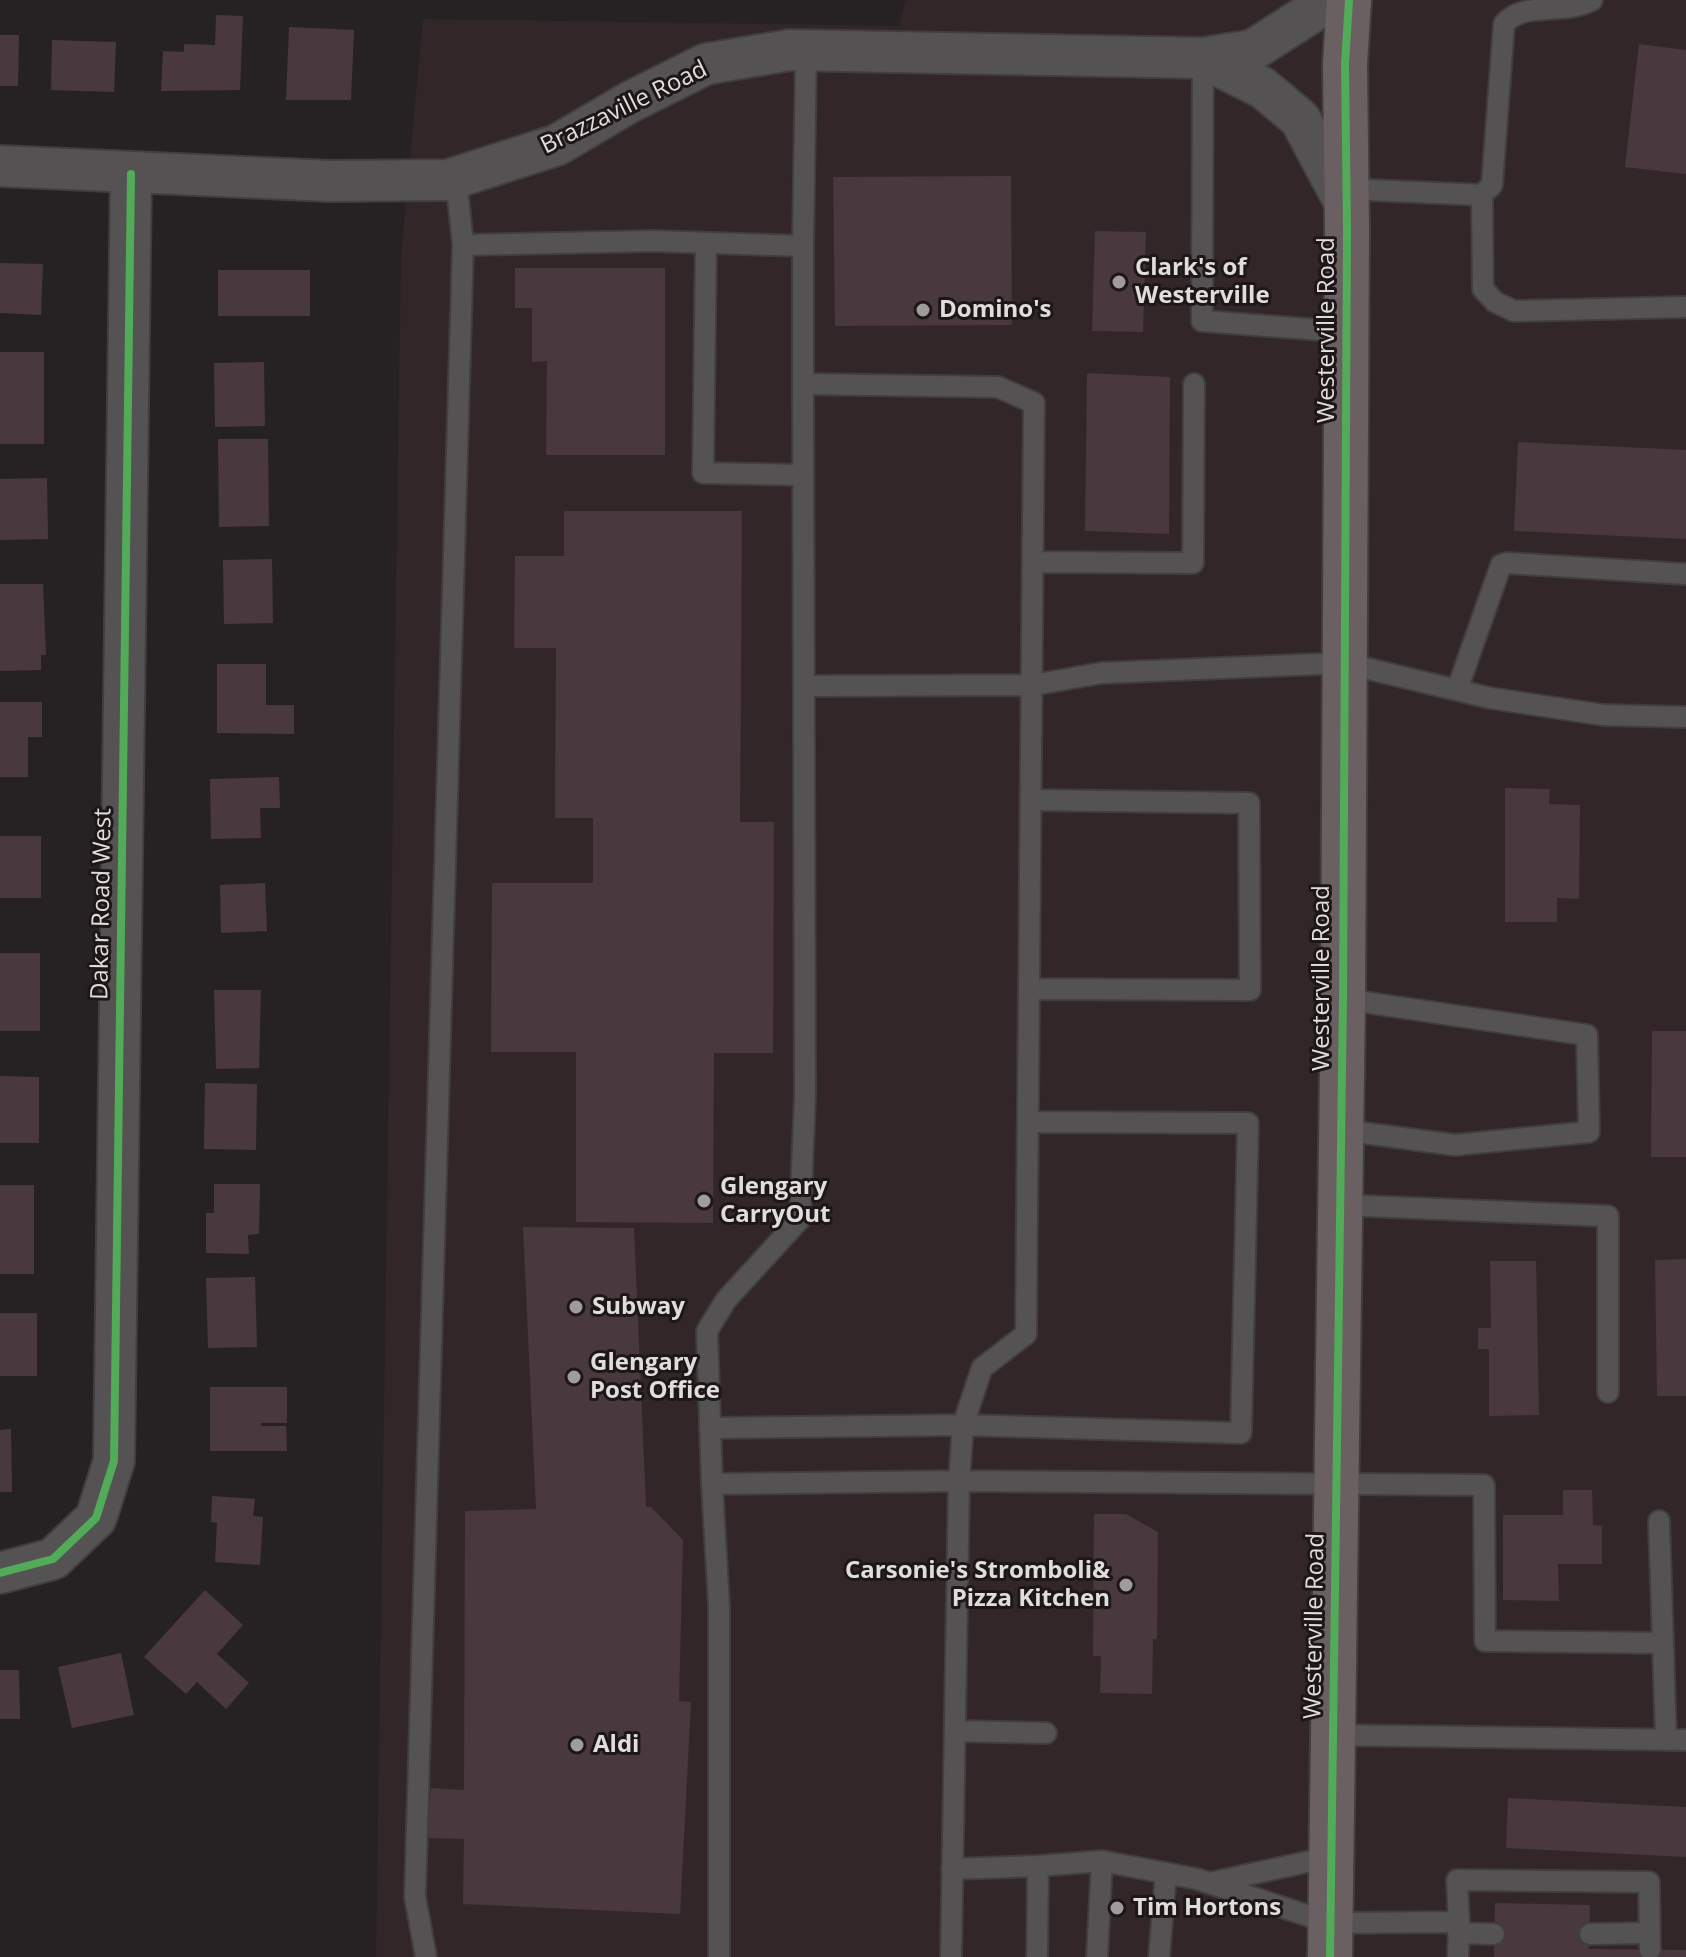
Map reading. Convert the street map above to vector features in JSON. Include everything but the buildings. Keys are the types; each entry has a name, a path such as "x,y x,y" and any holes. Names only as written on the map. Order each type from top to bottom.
{"main road":[{"name":"Westerville Road","path":"1330,1940 1343,999 1347,332 1345,64 1349,0"}],"street":[{"name":"Brazzaville Road","path":"0,166 330,181 456,178 557,145 630,102 706,64 806,51 1203,58 1253,50 1331,0"},
{"name":"Brazzaville Road","path":"1203,58 1263,88 1300,119 1347,198"},
{"name":"Dakar Road West","path":"0,1573 53,1559 96,1518 114,1461 131,174"}],"lane":[{"path":"1347,198 1482,195 1492,185 1504,24 1510,15 1523,9 1579,7 1592,0"},
{"path":"719,1957 719,1606 707,1331 726,1300 800,1219 805,1096 803,246 806,51"},
{"path":"1203,58 1202,321 1347,332"},
{"path":"426,1957 415,1897 463,245 456,178"},
{"path":"1482,195 1483,289 1495,302 1514,311 1686,307"},
{"path":"463,245 706,243 803,246"},
{"path":"706,243 703,473 803,475"},
{"path":"803,384 998,387 1034,403 1026,1334 982,1368 963,1425 959,1481 951,1957"},
{"path":"1035,562 1193,563 1194,384"},
{"path":"1457,690 1501,565 1686,574"},
{"path":"804,686 1033,685 1101,673 1344,663 1457,690 1603,715 1686,717"},
{"path":"1030,989 1250,990 1249,803 1032,800"},
{"path":"1341,1130 1455,1145 1589,1132 1587,1035 1343,999"},
{"path":"710,1428 963,1425 1241,1433 1248,1123 1029,1122"},
{"path":"1340,1205 1608,1216 1608,1392"},
{"path":"712,1484 959,1481 1484,1485 1485,1641 1663,1643"},
{"path":"1333,1735 1676,1740 1663,1643 1659,1521"},
{"path":"957,1731 1046,1733"},
{"path":"1214,1882 1330,1857"},
{"path":"952,1869 1102,1861 1214,1882 1330,1940 1458,1928 1494,1934"},
{"path":"1097,1957 1102,1861"},
{"path":"1037,1957 1038,1866"},
{"path":"1159,1957 1166,1873"},
{"path":"1458,1957 1457,1880 1649,1882 1650,1941 1590,1934"}],"shaded area":[{"path":"906,0 1686,0 1686,1957 376,1957 401,256 423,19 899,26"}],"cycle path":[{"path":"1330,1957 1343,999 1345,64 1349,0"},
{"path":"0,1573 53,1559 96,1518 114,1461 131,174"}],"place":[{"name":"Clark's of Westerville","path":"1119,282"},
{"name":"Domino's","path":"923,310"},
{"name":"Glengary CarryOut","path":"704,1201"},
{"name":"Subway","path":"576,1307"},
{"name":"Glengary Post Office","path":"574,1377"},
{"name":"Carsonie's Stromboli& Pizza Kitchen","path":"1126,1585"},
{"name":"Aldi","path":"577,1745"},
{"name":"Tim Hortons","path":"1117,1908"}]}
